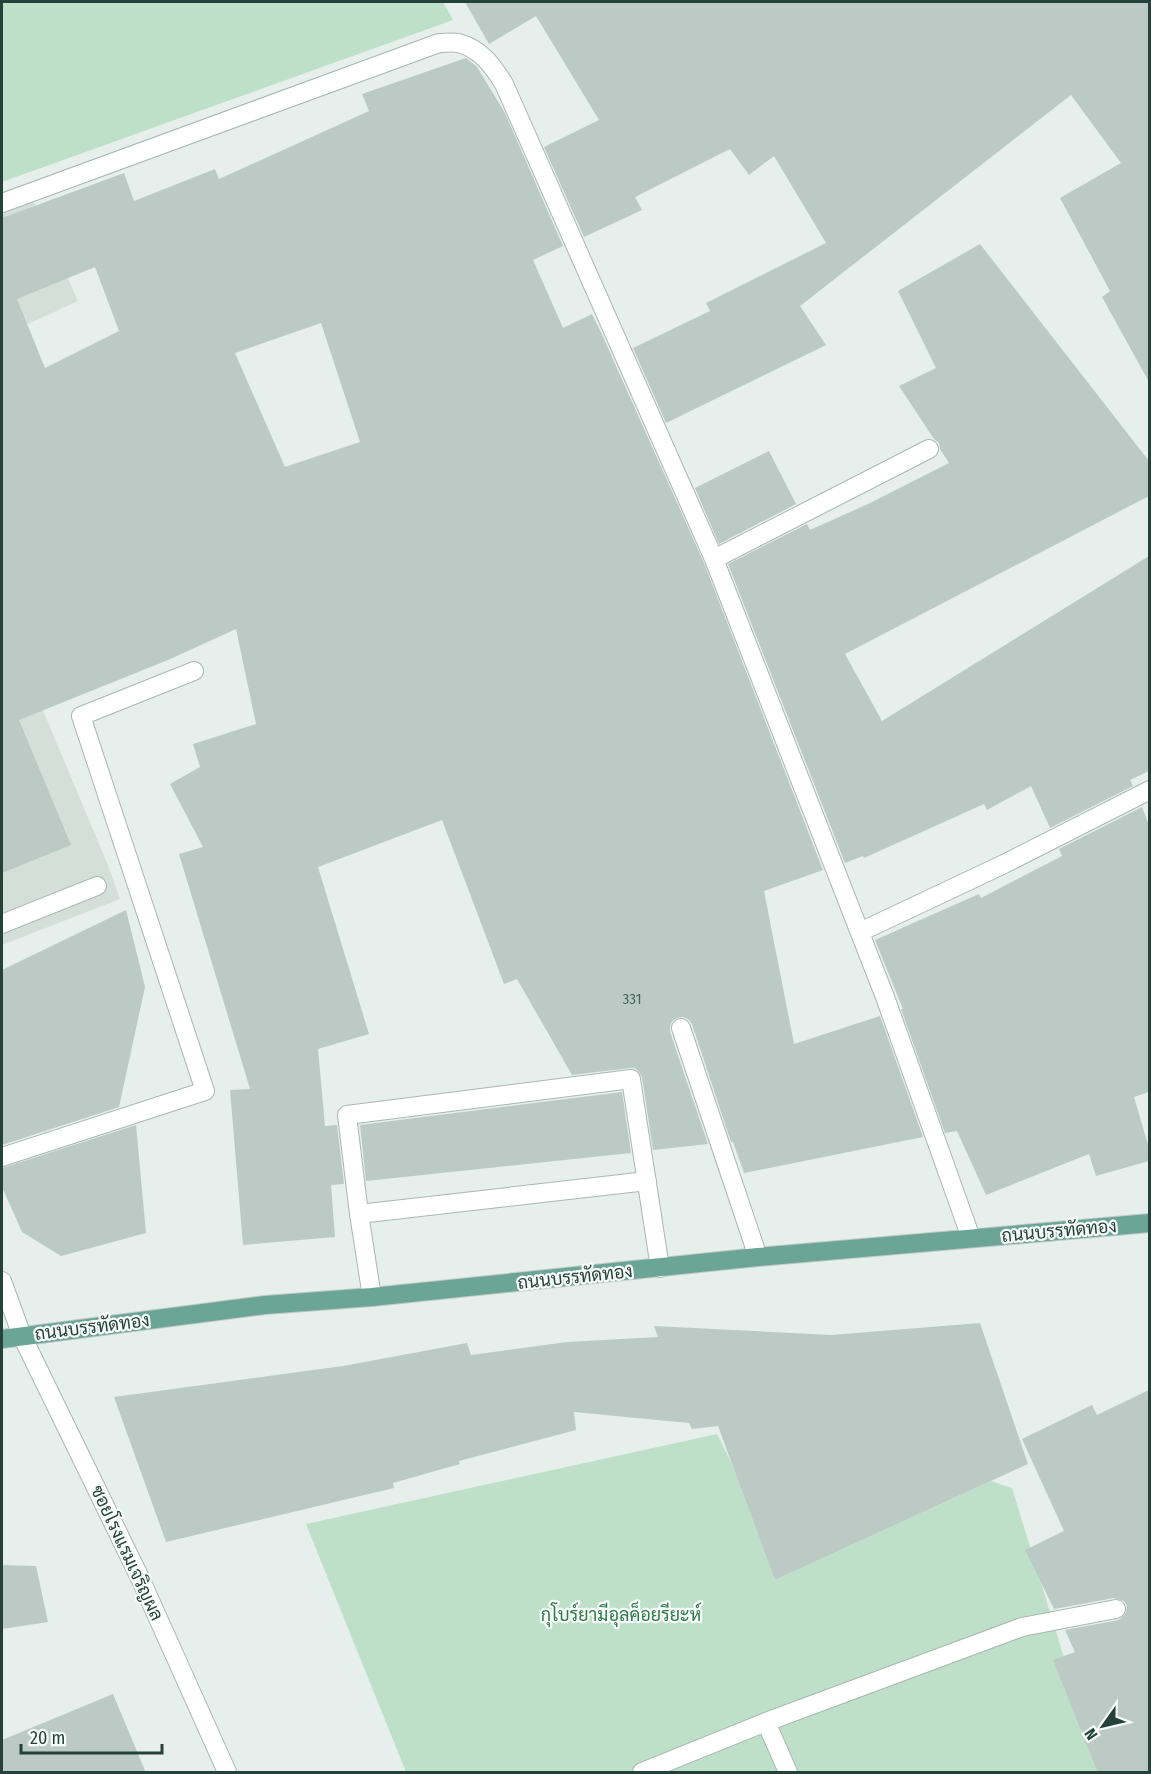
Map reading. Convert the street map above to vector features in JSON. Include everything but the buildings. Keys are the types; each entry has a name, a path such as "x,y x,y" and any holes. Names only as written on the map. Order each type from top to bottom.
{"main road":[{"name":"ถนนบรรทัดทอง","path":"2,1339 265,1305 372,1297 758,1257 1149,1223"}],"street":[{"path":"2,202 439,43 459,44 476,50 493,64 504,84 714,559 885,997 971,1238"},
{"path":"714,559 928,449"},
{"path":"2,1157 205,1091 81,716 194,671"},
{"path":"860,932 1004,864 1149,790"},
{"path":"2,924 97,886"},
{"path":"681,1028 758,1257"},
{"path":"372,1297 347,1114 631,1079 660,1268"},
{"path":"359,1214 646,1181"},
{"name":"ซอยโรงแรมเจริญผล","path":"2,1281 22,1336 140,1578 227,1773"},
{"path":"642,1773 766,1722 1022,1627 1116,1609"},
{"path":"766,1722 788,1773"}],"shaded area":[{"path":"32,198 78,301 2,336 2,209"},
{"path":"2,618 47,720 120,899 2,945"}],"green space":[{"path":"2,2 443,2 453,20 2,182"},
{"name":"กุโบร์ยามีอุลค็อยรียะห์","path":"717,1434 733,1466 775,1580 991,1481 1012,1488 1099,1772 406,1772 306,1524"}]}
